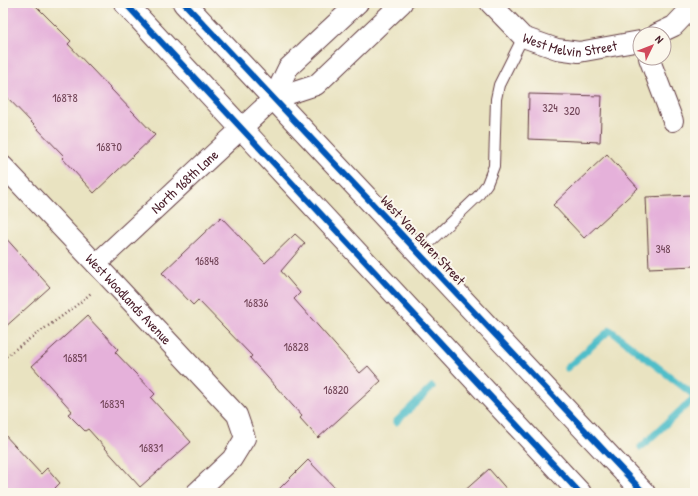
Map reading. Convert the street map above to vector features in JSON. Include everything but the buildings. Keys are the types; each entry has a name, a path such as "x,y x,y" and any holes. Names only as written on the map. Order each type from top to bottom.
{"main road":[{"path":"125,3 580,493"},
{"name":"West Van Buren Street","path":"184,3 644,493"}],"street":[{"name":"North 168th Lane","path":"103,271 241,128 273,99 288,68 358,3"},
{"name":"North 168th Lane","path":"273,99 316,85 402,3"},
{"name":"West Melvin Street","path":"490,3 523,37 557,49 579,52 632,42"},
{"path":"672,27 695,4"},
{"path":"652,66 672,122"},
{"name":"West Woodlands Avenue","path":"3,166 237,415 245,438 232,459 196,493"}],"lane":[{"path":"418,253 478,196 487,184 494,166 496,99 499,85 523,37"}],"path":[{"path":"3,359 19,346 76,307 103,271"}],"waterway":[{"path":"567,368 610,330 695,396"},
{"path":"396,422 432,387"},
{"path":"641,447 695,397"}],"cycle path":[{"path":"125,3 580,493"},
{"path":"184,3 644,493"}]}
